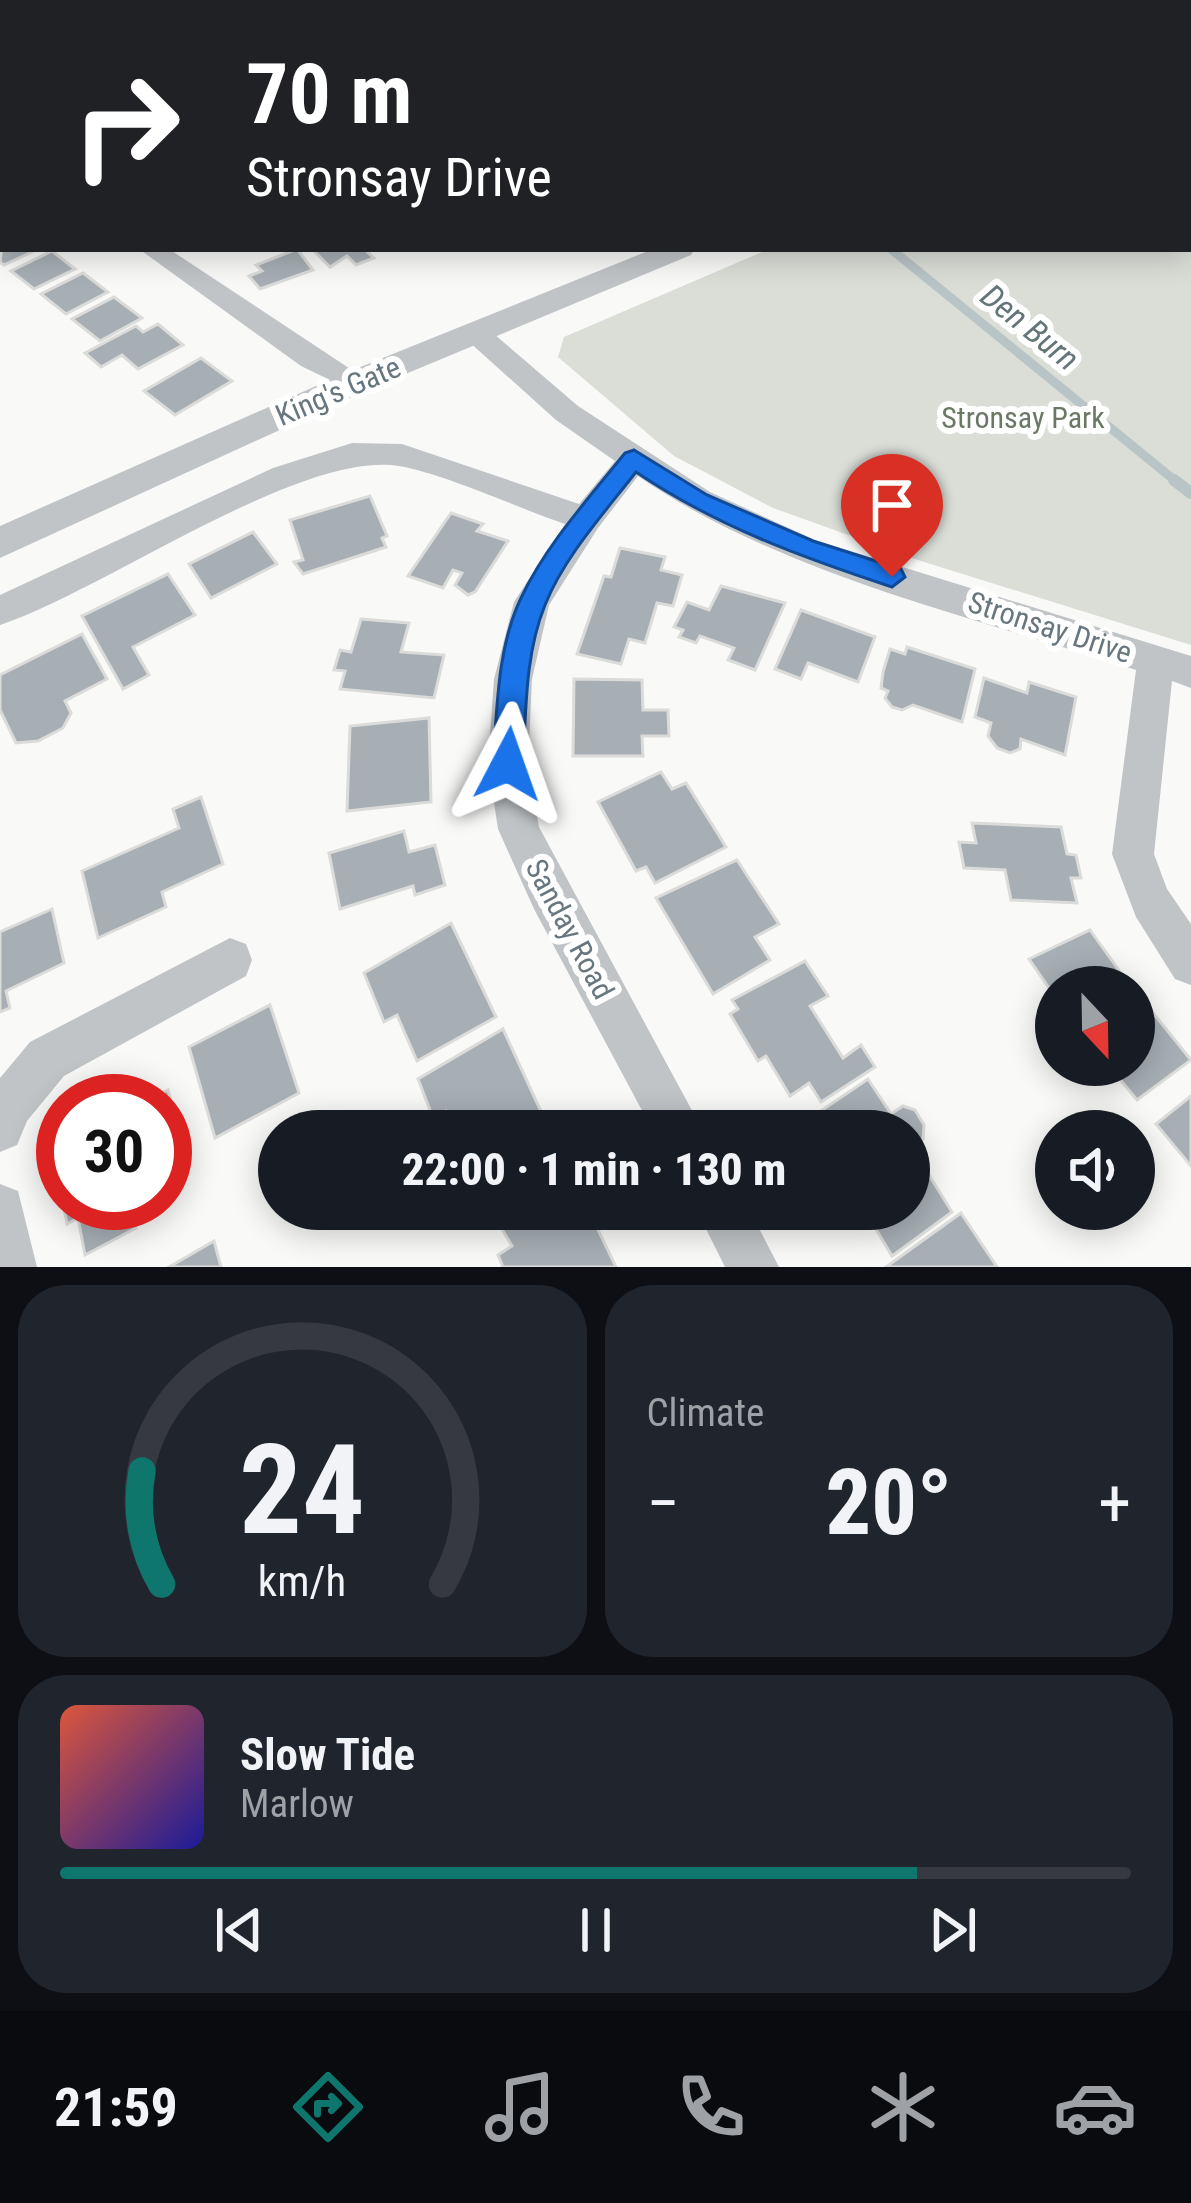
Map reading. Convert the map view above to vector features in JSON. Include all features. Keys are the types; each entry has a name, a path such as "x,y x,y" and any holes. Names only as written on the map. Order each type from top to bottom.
{"street":[{"name":"King's Gate","path":"0,543 355,382 673,252"},
{"path":"162,256 310,359 355,382"},
{"name":"Stronsay Drive","path":"477,334 567,412 698,501 804,548 1174,667"},
{"name":"King's Gate","path":"0,611 284,476 352,454 402,455 586,519"},
{"name":"Sanday Road","path":"634,459 586,519 532,602 513,679 508,764 519,829 534,862 668,1110"},
{"path":"1174,667 1133,854 1151,902 1191,963"},
{"path":"0,1128 7,1107 47,1059 230,960"},
{"path":"0,1209 11,1267"},
{"path":"733,1230 753,1267"}],"green space":[{"name":"Stronsay Park","path":"762,252 1191,252 1191,645 921,561 773,508 674,456 558,357 564,337"}],"building":[{"path":"1,252 32,252 4,265"},
{"path":"50,252 75,269 34,289 11,271"},
{"path":"299,252 313,270 260,289 249,276 262,271 256,265"},
{"path":"315,252 367,252 374,258 356,265 347,256 330,267"},
{"path":"83,273 108,292 66,314 41,294"},
{"path":"114,297 142,318 100,341 72,319"},
{"path":"158,324 183,345 138,369 122,355 101,367 85,353 136,326 143,332"},
{"path":"201,358 232,381 175,415 144,391"},
{"path":"370,496 387,536 382,538 386,547 303,574 294,562 303,560 290,520"},
{"path":"451,513 483,524 477,531 508,541 475,592 468,595 455,585 462,573 453,570 443,588 408,576"},
{"path":"253,532 277,564 211,598 189,564"},
{"path":"620,548 665,557 661,570 682,575 673,606 657,603 645,643 629,639 621,664 577,654 604,576 611,577"},
{"path":"168,574 195,615 133,647 149,675 123,689 82,616"},
{"path":"721,586 785,603 755,670 728,660 734,648 700,636 696,643 679,637 683,630 674,627 687,602 709,610"},
{"path":"801,610 875,637 858,682 808,663 801,679 775,669"},
{"path":"361,619 409,623 401,652 444,655 434,698 340,689 345,671 334,670 340,650 351,652"},
{"path":"82,634 107,679 65,701 71,713 63,728 38,741 16,743 0,710 0,675"},
{"path":"907,647 975,669 962,722 913,705 902,710 892,707 885,698 888,691 881,688 890,649 905,654"},
{"path":"984,678 1027,693 1029,682 1076,697 1065,755 1021,739 1020,749 1010,753 997,748 988,736 991,723 975,717"},
{"path":"574,679 642,680 643,710 668,710 669,736 642,736 643,756 573,756"},
{"path":"429,718 431,802 347,811 350,726"},
{"path":"661,772 672,789 686,783 726,847 655,883 646,867 636,871 598,802"},
{"path":"201,797 223,864 162,892 166,907 98,938 82,871 179,828 173,809"},
{"path":"972,823 1061,827 1067,854 1076,855 1081,878 1071,878 1077,903 1011,900 1005,870 964,868 959,842 976,843"},
{"path":"404,831 409,852 435,845 445,885 415,895 413,886 340,909 329,853"},
{"path":"737,860 779,924 755,937 770,960 713,994 656,898"},
{"path":"52,909 64,963 6,991 10,1008 0,1012 0,932"},
{"path":"451,923 496,1017 417,1061 397,1015 384,1022 364,973"},
{"path":"1090,930 1116,966 1035,968 1029,959"},
{"path":"805,961 828,996 810,1006 843,1058 861,1045 875,1067 821,1102 809,1083 790,1096 766,1056 758,1061 730,1014 738,1009 732,1000"},
{"path":"270,1005 299,1093 258,1110 258,1115 215,1138 189,1047"},
{"path":"1155,1015 1191,1060 1137,1100 1125,1086 1155,1086"},
{"path":"503,1029 540,1110 430,1110 418,1079"},
{"path":"868,1079 888,1110 822,1110"},
{"path":"1191,1096 1191,1166 1156,1124"},
{"path":"930,1177 952,1212 930,1228"},
{"path":"961,1213 997,1267 886,1267"},
{"path":"80,1230 132,1230 85,1255"},
{"path":"502,1230 598,1230 616,1267 503,1267 498,1255 512,1246"},
{"path":"877,1230 927,1230 892,1256"},
{"path":"214,1241 221,1267 169,1267"}],"waterway":[{"name":"Den Burn","path":"895,252 1178,483"},
{"name":"Den Burn","path":"1174,480 1191,493"}],"route":[{"path":"508,764 513,679 532,602 586,519 634,459 698,501 804,548 892,577"}]}
